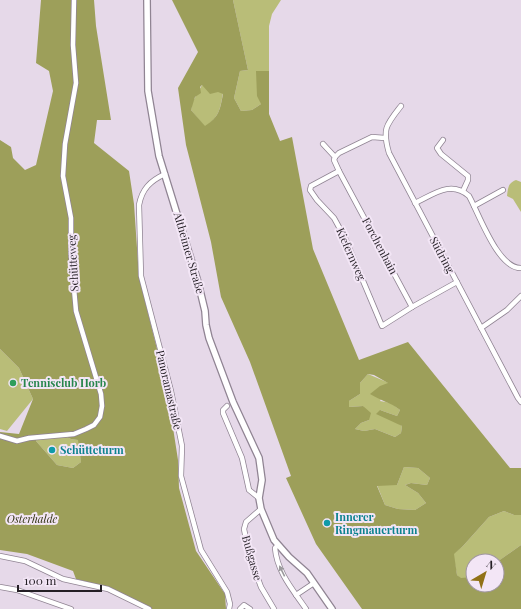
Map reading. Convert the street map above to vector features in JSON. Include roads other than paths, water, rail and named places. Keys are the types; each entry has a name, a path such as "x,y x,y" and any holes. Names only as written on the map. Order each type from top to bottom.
{"street":[{"name":"Schütteweg","path":"0,436 17,441 35,437 74,434 94,425 100,417 102,406 102,394 76,311 71,255 71,218 63,176 65,144 76,83 73,45 74,0"},
{"name":"Altheimer Straße","path":"146,0 148,91 159,156 198,282 205,311 209,338 233,402 259,458 262,480 259,498 260,509 271,535 289,557 307,573 332,609"},
{"path":"335,157 339,153 372,137 385,138 386,128 401,106"},
{"name":"Südring","path":"385,138 389,153 521,402"},
{"path":"443,140 437,148 441,154 468,176 468,180 463,191"},
{"name":"Forchenhain","path":"323,144 335,157 334,160 339,171 412,306"},
{"name":"Kiefernweg","path":"339,171 311,186 310,190 334,218 345,238 382,326 412,306"},
{"name":"Panoramastraße","path":"165,174 156,178 146,186 141,195 139,206 141,276 171,391 182,446 181,476 201,550 227,592 230,604 229,609"},
{"path":"415,203 443,189 453,187 463,191 469,196 495,248 505,262 517,268 521,268"},
{"path":"474,206 503,190"},
{"path":"412,306 457,282"},
{"path":"481,328 507,310 521,296"},
{"path":"227,406 223,410 223,413 242,458 249,490 259,498"},
{"name":"Bußgasse","path":"260,509 246,522 245,534 259,583 274,609"},
{"path":"278,544 275,548 278,564 286,580 306,609"},
{"path":"0,556 25,561 63,579 108,590 149,609"},
{"path":"296,595 314,583"},
{"path":"0,587 17,590 71,609"},
{"path":"240,609 244,605 250,609"}],"place":[{"name":"Tennisclub Horb","path":"13,383"},
{"name":"Schütteturm","path":"52,450"},
{"name":"Innerer Ringmauerturm","path":"327,523"}],"park label":[{"name":"Osterhalde","path":"32,519"}]}
